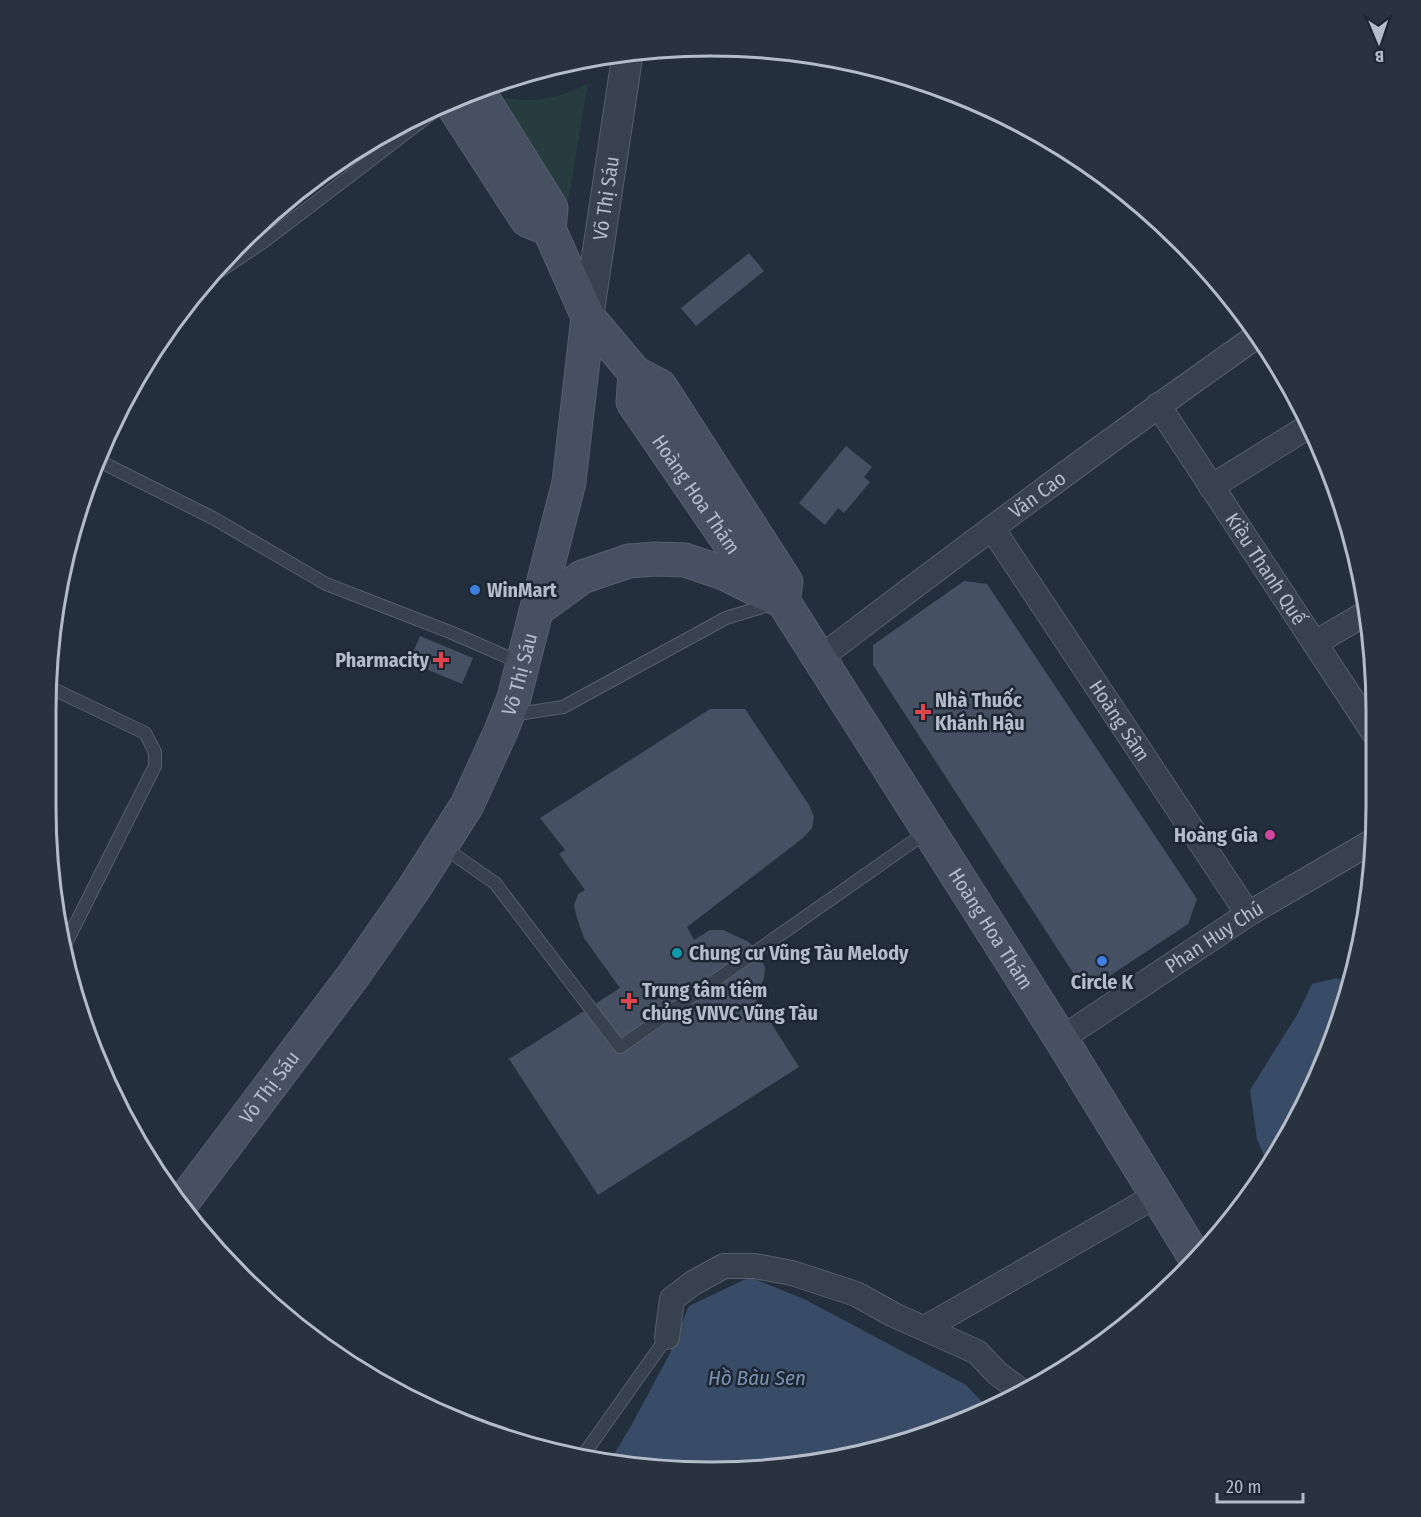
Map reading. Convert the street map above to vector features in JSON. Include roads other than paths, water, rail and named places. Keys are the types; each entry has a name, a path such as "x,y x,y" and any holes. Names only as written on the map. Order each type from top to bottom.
{"main road":[{"name":"Hoàng Hoa Thám","path":"482,97 551,208 549,228 588,317 635,373 660,386 786,582 774,597 820,658 1061,1039 1191,1251"},
{"path":"454,108 527,220 549,228"},
{"name":"Võ Thị Sáu","path":"186,1198 353,976 413,890 467,805 501,731 514,698 569,482 588,317"},
{"path":"537,610 582,577 629,561 656,559 685,560 696,563 726,573 774,597"}],"street":[{"name":"Võ Thị Sáu","path":"588,317 627,61"},
{"name":"Văn Cao","path":"820,658 1158,405 1250,341"},
{"name":"Kiều Thanh Quế","path":"1158,405 1366,721"},
{"path":"1211,487 1302,430"},
{"name":"Hoàng Sâm","path":"992,528 1248,914"},
{"path":"1316,643 1359,618"},
{"name":"Phan Huy Chú","path":"1061,1039 1248,914 1364,846"},
{"path":"925,1328 1157,1195"},
{"path":"668,1337 672,1299 693,1283 724,1266 755,1266 792,1273 856,1294 894,1315 977,1352 1015,1386"}],"lane":[{"path":"234,262 266,240 415,126"},
{"path":"104,463 213,518 326,584 450,632 522,664"},
{"path":"507,715 563,707 726,618 774,597"},
{"path":"56,691 145,733 155,752 155,766 69,937"},
{"path":"442,846 495,883 620,1047 929,830"},
{"path":"587,1450 668,1337"}],"water":[{"path":"1337,978 1342,980 1316,1057 1298,1096 1264,1156 1257,1139 1250,1090 1297,1015 1312,984"},
{"name":"Hồ Bàu Sen","path":"750,1277 804,1299 966,1385 982,1402 921,1427 880,1439 796,1456 710,1462 614,1454 670,1353 689,1306"}],"place":[{"name":"WinMart","path":"475,590"},
{"name":"Pharmacity","path":"441,660"},
{"name":"Nhà Thuốc Khánh Hậu","path":"923,712"},
{"name":"Hoàng Gia","path":"1270,835"},
{"name":"Chung cư Vũng Tàu Melody","path":"677,953"},
{"name":"Circle K","path":"1102,961"},
{"name":"Trung tâm tiêm chủng VNVC Vũng Tàu","path":"629,1001"}]}
